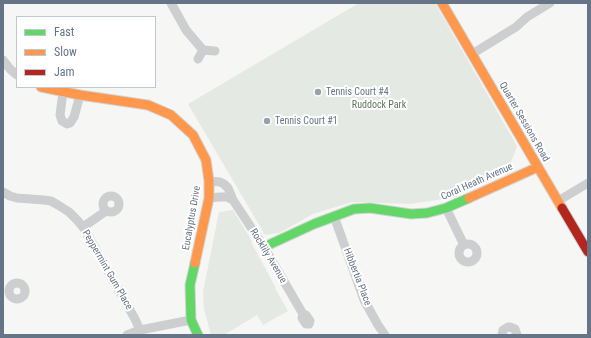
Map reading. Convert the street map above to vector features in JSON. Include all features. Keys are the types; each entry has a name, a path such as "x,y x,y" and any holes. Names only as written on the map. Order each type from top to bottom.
{"street":[{"path":"171,3 186,30 203,50 215,51"},
{"name":"Quarter Sessions Road","path":"442,3 588,252"},
{"path":"472,54 516,28 528,17 550,3"},
{"path":"198,59 203,50"},
{"path":"4,63 16,74"},
{"name":"Eucalyptus Drive","path":"45,88 148,105 171,115 193,135 206,160 210,181 209,198 190,285 191,320 198,335"},
{"path":"63,92 60,115 62,121 67,124 70,123 74,117 80,95"},
{"name":"Coral Heath Avenue","path":"264,247 314,224 354,209 370,208 410,214 427,213 446,208 538,167"},
{"name":"Rocklily Avenue","path":"210,181 220,182 228,188 233,200 264,247 302,314"},
{"path":"558,201 588,183"},
{"name":"Peppermint Gum Place","path":"3,192 17,198 50,201 69,212 83,227 140,330"},
{"path":"209,198 227,197 233,200"},
{"path":"446,208 464,246"},
{"path":"83,227 106,211"},
{"name":"Hibbertia Place","path":"334,216 364,300 385,335"},
{"path":"127,335 140,330 191,320"},
{"path":"502,335 503,330 508,327 515,329 517,335"}],"green space":[{"name":"Ruddock Park","path":"359,3 435,3 517,146 508,170 474,188 450,198 410,204 352,202 313,214 279,233 265,235 188,104"},
{"path":"233,210 252,241 251,242 288,311 263,325 257,315 224,335 211,335 204,309 203,292 219,212"}],"traffic: fast":[{"path":"264,247 314,224 354,209 370,208 411,214 427,213 446,208 469,198"},
{"path":"195,263 190,285 191,320 198,335"}],"traffic: slow":[{"path":"442,3 562,208"},
{"path":"46,88 80,95 148,105 171,115 193,135 206,160 209,181 209,198 195,263"},
{"path":"469,198 538,167"}],"traffic: jam":[{"path":"562,208 588,252"}],"place":[{"name":"Tennis Court #4","path":"318,92"},
{"name":"Tennis Court #1","path":"267,121"}]}
